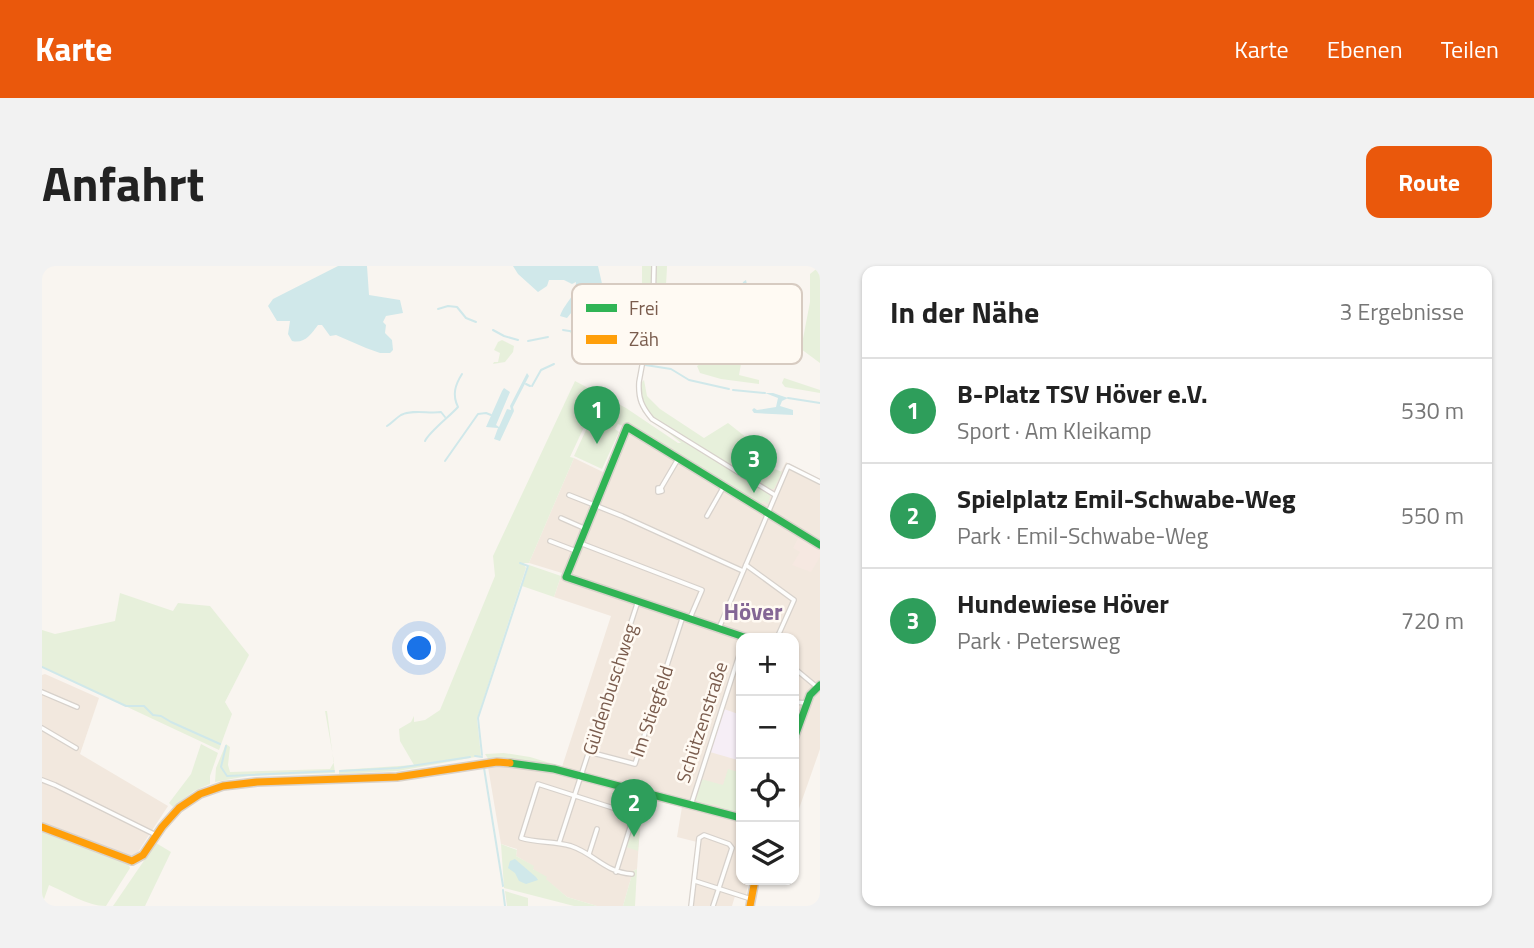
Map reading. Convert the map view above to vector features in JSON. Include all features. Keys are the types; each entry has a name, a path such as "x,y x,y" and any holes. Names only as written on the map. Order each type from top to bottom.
{"street":[{"path":"654,266 654,284"},
{"path":"642,364 638,393 642,406 652,419 775,495"},
{"path":"736,634 566,577 629,427 820,544"},
{"path":"661,488 679,458"},
{"path":"719,628 788,466 820,482"},
{"path":"707,516 724,486"},
{"path":"569,495 743,571"},
{"path":"561,518 586,529"},
{"path":"551,541 576,551"},
{"path":"580,542 702,590 687,617"},
{"path":"746,565 794,600 780,633"},
{"name":"Güldenbuschweg","path":"559,843 638,601"},
{"name":"Im Stiegfeld","path":"589,752 635,764 687,617"},
{"name":"Schützenstraße","path":"691,805 736,665"},
{"path":"799,672 818,686 807,702 799,725"},
{"path":"42,692 77,707"},
{"path":"799,702 807,702"},
{"path":"42,728 76,748"},
{"path":"42,827 129,860 141,857 182,806 206,791 235,783 397,777 486,762 526,764 581,776 736,817"},
{"path":"42,780 156,835"},
{"path":"615,872 632,814 538,784 521,838 536,843 559,843 589,854 615,872 632,874"},
{"path":"589,854 597,829"},
{"path":"691,906 699,838 704,835 729,844 732,848 713,906"},
{"path":"695,881 751,902"}],"shaded area":[{"path":"626,424 760,506 763,501 767,503 786,462 820,479 820,749 799,809 799,633 736,633 736,885 748,885 745,900 735,896 732,906 690,906 697,842 677,837 682,807 642,798 637,869 633,871 623,906 597,906 567,897 533,869 533,866 516,856 517,849 501,844 488,767 525,765 560,773 611,616 554,597 562,573 529,563 574,458 605,473"},
{"path":"800,534 820,547 820,557 811,572 792,565 800,552 793,548"},
{"path":"42,675 99,698 80,754 168,806 136,855 128,856 42,824"},
{"path":"724,709 736,713 736,760 710,752"}],"green space":[{"path":"642,266 667,266 666,284 642,284"},
{"path":"820,266 820,363 802,350 810,302 810,274"},
{"path":"502,340 514,346 513,352 505,362 493,364 498,362 500,353 494,350"},
{"path":"741,364 739,375 759,380 759,384 700,373 697,366"},
{"path":"784,378 820,390 820,393 785,387 782,383"},
{"path":"644,380 647,396 660,409 704,438 728,423 747,438 764,442 755,461 782,472 772,489 768,504 763,501 761,506 627,424 625,427 618,424 615,429 619,432 602,469 574,456 591,419 613,429 596,419 598,414 592,410 570,457 574,458 529,563 523,563 526,568 477,719 481,756 398,771 339,774 339,770 414,765 400,741 399,729 411,722 414,716 414,722 425,720 440,710 495,576 493,556 575,381 626,408 681,443 642,411 641,383"},
{"path":"529,565 561,576 554,597 522,586"},
{"path":"120,593 173,611 178,603 210,606 249,655 225,702 232,714 219,750 42,667 42,630 55,634 115,621"},
{"path":"325,711 327,711 332,753"},
{"path":"201,744 218,753 210,784 194,791 173,807 169,803 191,774"},
{"path":"226,744 230,747 230,772 330,769 334,763 335,773 248,776 215,782 216,768"},
{"path":"504,753 530,757 580,772 528,762 489,760 485,754"},
{"path":"728,769 736,771 736,813 719,809 720,806 712,804 710,806 696,803 694,800 701,779 723,785"},
{"path":"641,816 638,851 626,847 636,817"},
{"path":"42,830 128,864 130,868 106,906 84,901 49,885 42,905"},
{"path":"156,843 171,852 145,906 113,906"},
{"path":"501,844 517,850 516,856 534,866 533,869 547,877 546,879 567,897 597,906 574,906 504,888"},
{"path":"637,869 635,906 623,906 633,871"},
{"path":"505,891 528,898 528,906 507,906"}],"water":[{"path":"338,266 367,266 369,295 400,300 403,313 386,316 383,322 386,325 385,333 392,340 393,350 390,353 380,353 336,335 330,336 322,325 318,325 304,340 292,341 288,334 290,321 277,321 268,306 273,299"},
{"path":"513,266 598,266 602,284 572,284 564,280 549,280 547,286 538,292"},
{"path":"572,295 572,312 567,318 560,316"},
{"path":"527,373 529,376 500,441 494,439 498,428 486,427 502,391 504,388 510,392 496,425 499,427 507,409 511,410 510,406"},
{"path":"765,393 788,398 782,401 780,406 793,410 793,415 754,413 754,408 757,410 776,407 778,398"},
{"path":"515,859 538,880 526,884 519,881 515,873 508,868 510,861"}],"waterway":[{"path":"438,309 457,307 466,318 476,322"},
{"path":"493,330 518,340"},
{"path":"563,330 572,331"},
{"path":"528,341 548,337"},
{"path":"532,386 541,370 554,364"},
{"path":"639,364 671,369 689,380 729,389"},
{"path":"425,441 458,407 455,390 462,374"},
{"path":"526,384 530,386"},
{"path":"733,390 765,393"},
{"path":"788,398 820,403"},
{"path":"387,426 401,415 411,412 441,412 445,417"},
{"path":"445,461 478,414 491,415"},
{"path":"482,755 478,718 528,566 520,563"},
{"path":"42,667 126,706 144,706 153,715 161,716 220,744"},
{"path":"226,746 221,767 227,776 334,771"},
{"path":"475,756 482,757"},
{"path":"340,771 398,768 470,757"},
{"path":"484,768 503,886"},
{"path":"503,890 505,906"}],"traffic: fast":[{"path":"736,634 566,577 627,427 820,545"},
{"path":"799,725 810,695 820,685"},
{"path":"510,763 554,769 736,817"}],"traffic: slow":[{"path":"42,827 132,861 143,855 179,808 200,794 223,786 257,782 397,777 497,762 510,763"},
{"path":"750,906 754,885"}],"place":[{"name":"B-Platz TSV Höver e.V.","path":"597,444"},
{"name":"Hundewiese Höver","path":"754,493"},
{"name":"Spielplatz Emil-Schwabe-Weg","path":"634,837"}],"district":[{"name":"Höver","path":"753,611"}]}
